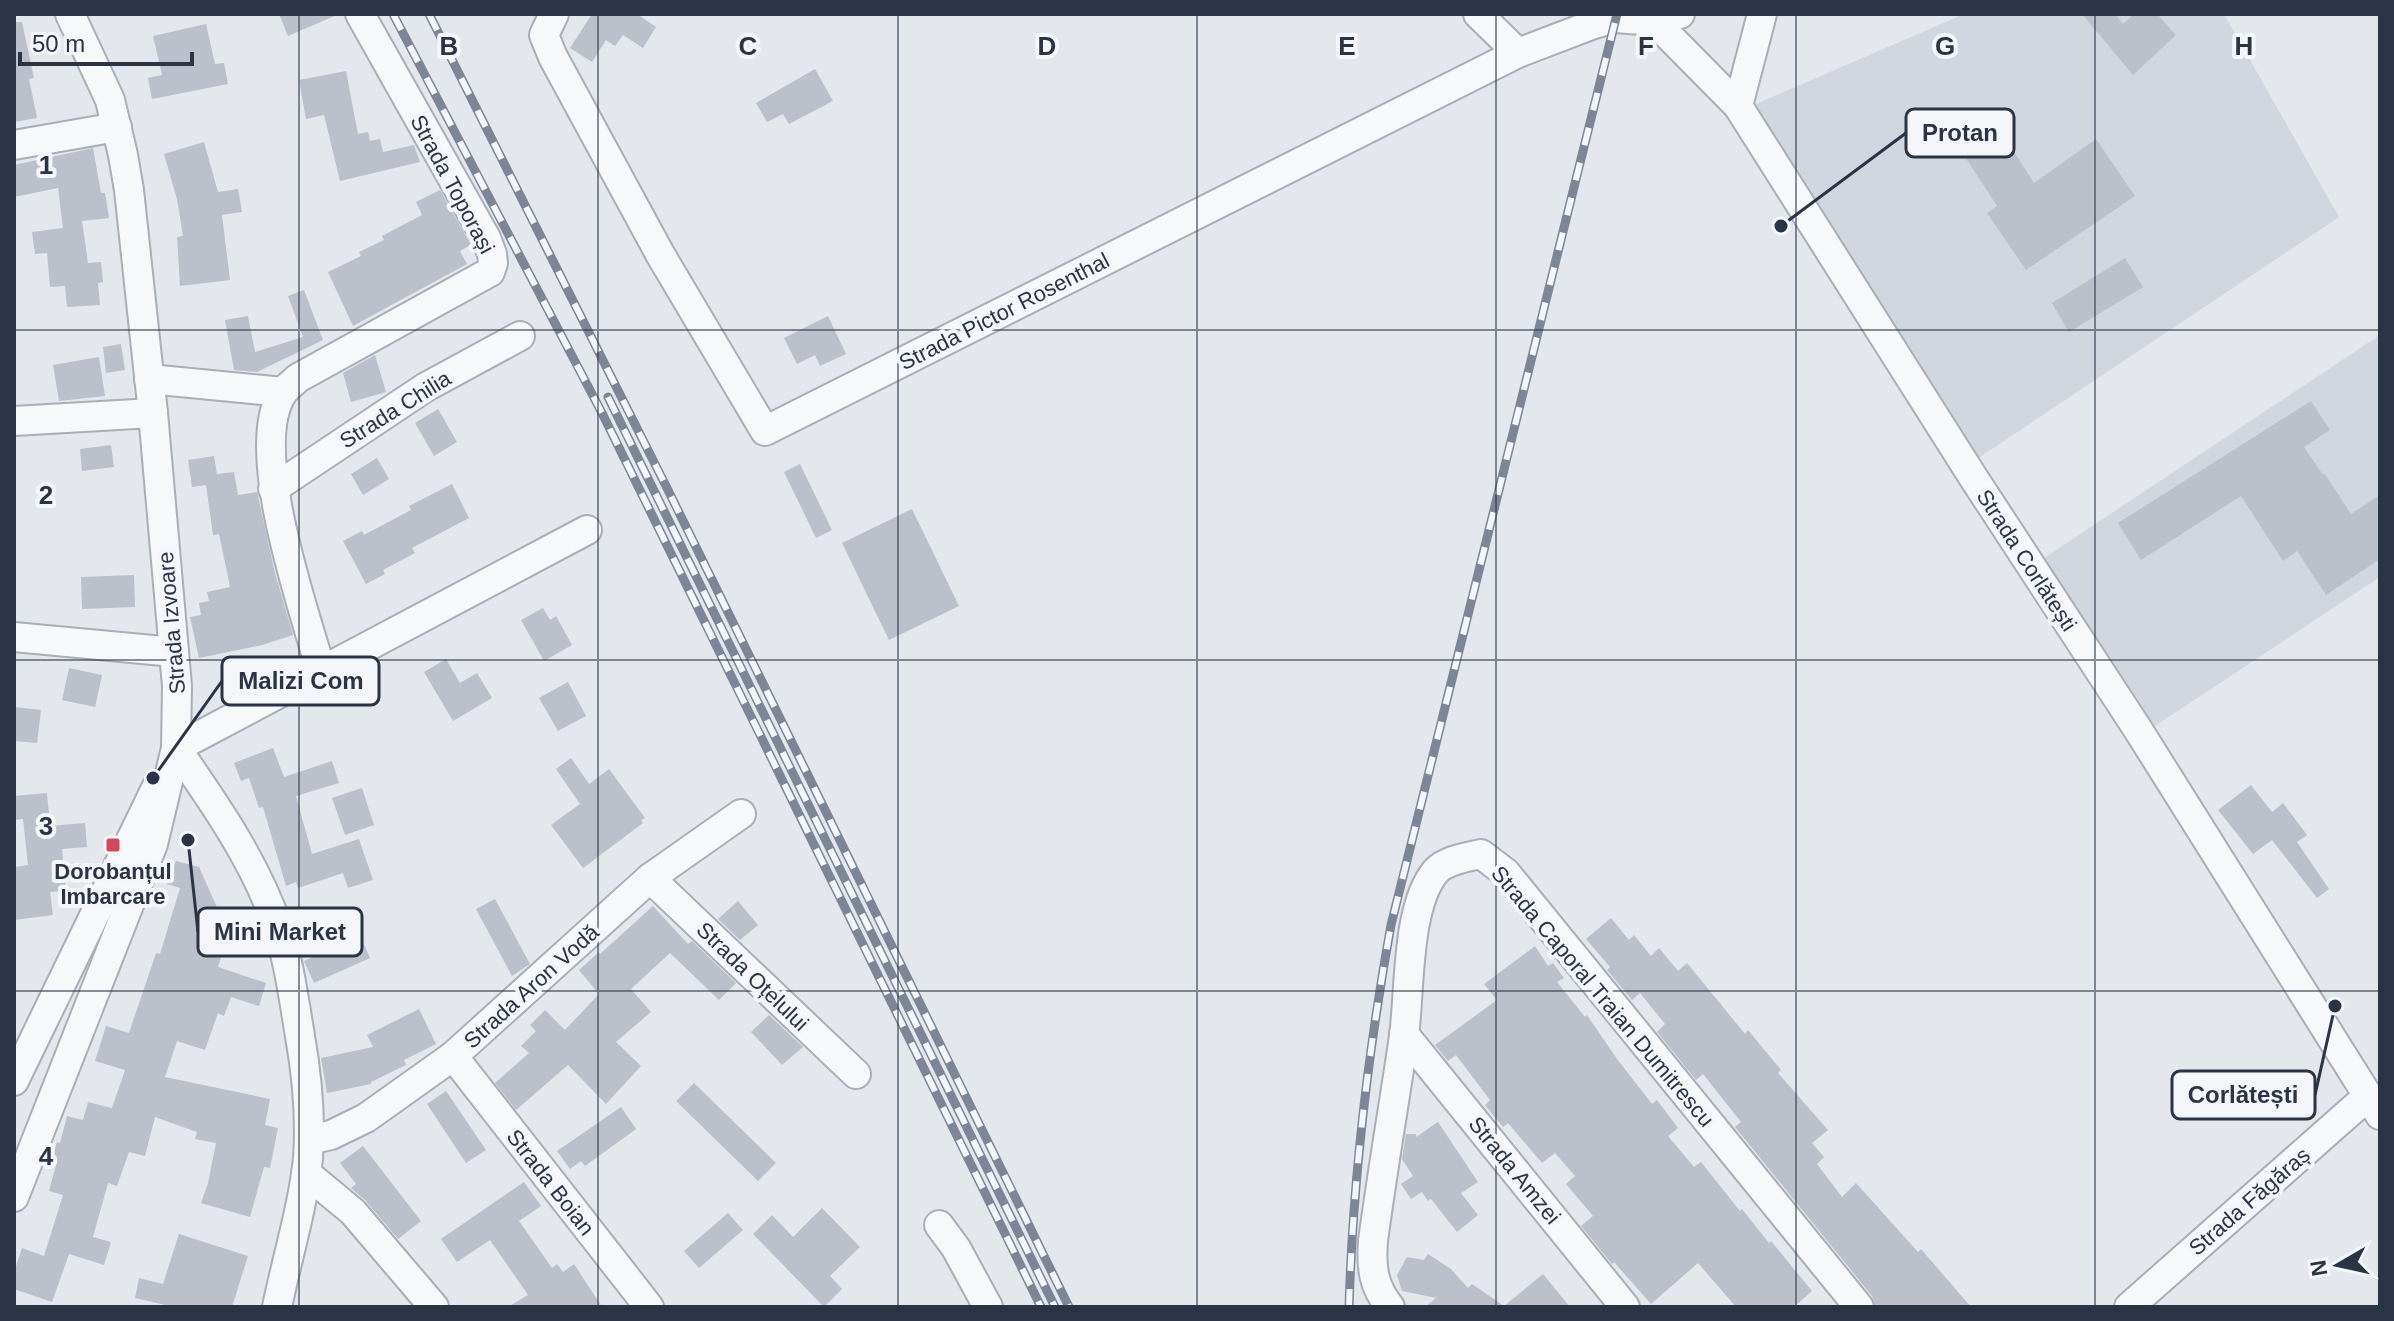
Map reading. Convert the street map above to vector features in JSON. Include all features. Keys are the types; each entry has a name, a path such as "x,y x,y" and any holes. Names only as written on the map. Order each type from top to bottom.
{"street":[{"name":"Strada Izvoare","path":"70,14 100,75 117,127 129,190 153,413 177,686 176,748"},
{"name":"Strada Toporași","path":"283,392 298,378 490,272 493,263 486,238 360,14"},
{"path":"1478,14 1518,53"},
{"path":"1738,106 1762,14"},
{"name":"Strada Pictor Rosenthal","path":"542,21 553,57 660,254 765,431 1518,53 1616,18 1667,18"},
{"name":"Strada Corlătești","path":"1667,18 1738,106 1973,477 2137,728 2374,1105"},
{"path":"14,145 117,127"},
{"name":"Strada Chilia","path":"273,489 426,387 520,336"},
{"path":"149,379 283,392 272,433 273,489 321,670"},
{"path":"14,421 153,413"},
{"path":"14,1081 176,748 587,530"},
{"path":"14,637 174,652"},
{"path":"176,748 219,809 259,884 277,927 291,979 304,1061 309,1140 306,1173 277,1307"},
{"path":"14,1197 153,844 176,748"},
{"name":"Strada Aron Vodă","path":"309,1140 331,1135 366,1118 453,1056 650,878 741,814"},
{"name":"Strada Caporal Traian Dumitrescu","path":"1404,1034 1416,921 1422,897 1437,869 1481,854 1506,873 1859,1307"},
{"name":"Strada Oțelului","path":"650,878 856,1074"},
{"path":"1390,1307 1377,1286 1371,1268 1383,1164 1404,1034"},
{"name":"Strada Amzei","path":"1404,1034 1625,1307"},
{"name":"Strada Boian","path":"453,1056 649,1307"},
{"name":"Strada Făgăraș","path":"2129,1307 2374,1105"},
{"path":"306,1173 353,1212 434,1307"},
{"path":"939,1225 956,1248 988,1307"}],"shaded area":[{"path":"1964,14 2224,14 2339,217 1977,459 1749,107"},
{"path":"2380,335 2380,577 2155,726 2044,558"}],"building":[{"path":"279,14 339,14 288,36"},
{"path":"592,14 637,14 656,27 643,48 623,35 615,46 606,40 592,62 570,48"},
{"path":"2082,14 2115,14 2123,24 2134,14 2157,14 2176,35 2133,75"},
{"path":"14,22 22,22 34,78 29,79 37,118 14,122"},
{"path":"206,24 215,64 224,63 228,84 152,99 148,78 162,75 153,36"},
{"path":"815,69 833,101 789,124 783,114 767,122 756,103"},
{"path":"346,71 358,134 368,132 370,141 380,139 383,152 414,145 420,162 340,181 324,115 306,119 299,80"},
{"path":"1991,116 2034,183 2096,139 2135,196 2026,270 1987,213 1997,206 1954,140"},
{"path":"204,142 218,192 238,189 242,212 222,215 230,280 180,286 177,237 183,236 177,199 164,154"},
{"path":"93,148 109,218 82,221 88,263 101,262 103,282 98,283 100,305 67,307 65,286 50,287 47,253 35,254 32,232 63,228 58,188 14,197 14,165"},
{"path":"440,190 471,245 460,251 467,264 353,326 328,272 361,256 359,252 384,240 382,236 422,215 416,202"},
{"path":"2125,258 2143,287 2069,332 2052,303"},
{"path":"304,290 323,340 257,372 234,370 225,320 248,316 255,352 303,337 288,296"},
{"path":"828,316 846,354 820,366 815,355 797,364 784,338"},
{"path":"121,344 125,370 106,373 103,347"},
{"path":"375,355 386,392 351,402 343,373"},
{"path":"99,357 105,396 59,401 53,365"},
{"path":"2311,401 2330,430 2304,447 2351,514 2380,495 2380,559 2326,595 2297,551 2283,561 2241,496 2141,560 2118,523"},
{"path":"438,409 457,442 434,456 415,423"},
{"path":"111,445 114,467 82,471 80,449"},
{"path":"214,456 217,474 234,472 238,495 257,492 293,635 199,658 190,617 201,615 199,603 209,601 207,592 230,587 219,534 213,535 206,485 192,487 188,460"},
{"path":"377,458 389,479 363,495 351,474"},
{"path":"800,464 832,530 816,538 784,472"},
{"path":"452,484 469,518 412,548 415,553 383,570 385,574 366,584 343,541 362,531 364,535 411,510 409,506"},
{"path":"912,509 959,606 889,640 842,543"},
{"path":"134,575 135,607 82,609 81,577"},
{"path":"543,608 550,620 556,616 572,645 544,661 521,620"},
{"path":"446,659 460,683 477,673 492,698 453,721 424,672"},
{"path":"69,668 102,675 95,707 62,700"},
{"path":"568,682 586,716 558,731 539,698"},
{"path":"14,707 41,710 37,743 14,741"},
{"path":"273,748 284,777 332,761 339,783 296,796 312,854 359,839 373,880 348,888 343,873 298,888 296,882 286,886 263,807 259,808 249,778 241,781 234,763"},
{"path":"571,758 589,784 609,769 645,818 641,820 643,823 583,868 551,825 580,804 556,769"},
{"path":"2251,785 2272,812 2283,803 2307,835 2297,842 2329,889 2317,898 2272,840 2253,854 2218,810"},
{"path":"362,788 374,825 345,835 332,798"},
{"path":"47,793 50,826 85,823 87,847 62,849 66,891 50,892 53,915 14,920 14,867 28,865 23,819 14,820 14,796"},
{"path":"176,861 199,867 220,914 233,918 218,967 266,983 259,1006 231,997 224,1016 218,1013 205,1050 177,1041 165,1077 270,1099 265,1125 278,1128 270,1168 264,1167 250,1217 201,1203 216,1143 195,1139 197,1132 155,1117 145,1156 129,1152 117,1186 108,1183 93,1237 111,1242 104,1265 69,1254 52,1302 14,1289 14,1272 22,1248 44,1256 63,1195 49,1191 56,1165 50,1163 57,1142 60,1143 67,1116 83,1120 88,1102 112,1108 125,1070 95,1061 106,1026 129,1033 156,953 160,954 180,888 167,884"},
{"path":"495,899 530,964 512,976 476,909"},
{"path":"738,901 758,925 740,940 718,919"},
{"path":"653,906 688,944 692,941 736,983 719,1000 670,953 631,989 651,1012 616,1042 641,1066 606,1104 568,1065 516,1110 495,1083 529,1053 521,1046 536,1031 530,1025 545,1010 565,1030 599,994 579,970"},
{"path":"1611,918 1629,940 1634,935 1651,956 1659,948 1678,971 1687,963 1745,1034 1748,1030 1781,1070 1778,1073 1828,1130 1812,1143 1824,1157 1817,1164 1842,1197 1856,1183 1918,1252 1921,1249 1971,1307 1876,1307 1872,1296 1735,1127 1741,1122 1703,1074 1696,1080 1657,1032 1665,1024 1640,993 1632,1000 1607,970 1610,967 1586,939"},
{"path":"358,931 370,958 314,983 304,961 322,953 320,948"},
{"path":"1535,946 1548,966 1553,963 1564,978 1557,982 1585,1017 1587,1015 1652,1104 1657,1100 1678,1128 1668,1136 1694,1167 1701,1162 1812,1291 1794,1307 1736,1307 1698,1263 1651,1304 1581,1226 1593,1216 1566,1184 1575,1176 1555,1153 1542,1163 1508,1123 1503,1127 1485,1105 1490,1100 1456,1055 1448,1061 1435,1045 1497,1000 1484,984"},
{"path":"419,1009 436,1044 404,1060 406,1065 371,1084 327,1093 321,1058 373,1047 367,1035"},
{"path":"769,1015 803,1047 782,1065 751,1032"},
{"path":"694,1083 776,1163 758,1181 676,1101"},
{"path":"446,1091 486,1150 466,1163 427,1104"},
{"path":"621,1107 636,1129 585,1166 581,1161 570,1169 557,1151"},
{"path":"1438,1122 1478,1182 1461,1193 1478,1215 1457,1232 1431,1199 1428,1201 1422,1192 1411,1199 1401,1184 1413,1176 1402,1159 1406,1134 1416,1134 1416,1137"},
{"path":"363,1146 421,1221 398,1239 351,1188 356,1184 340,1163"},
{"path":"524,1182 541,1206 519,1221 552,1268 557,1264 563,1272 574,1264 602,1307 508,1307 528,1295 490,1240 457,1262 441,1239"},
{"path":"822,1208 860,1247 830,1276 842,1289 824,1307 753,1234 772,1215 793,1237"},
{"path":"728,1213 743,1230 699,1268 684,1251"},
{"path":"179,1234 248,1256 232,1307 174,1307 135,1298 139,1278 163,1284"},
{"path":"1428,1254 1451,1269 1468,1288 1472,1284 1504,1306 1543,1274 1570,1307 1425,1307 1436,1298 1402,1291 1397,1275 1407,1257 1424,1260"}],"railway":[{"path":"393,14 602,413 1041,1307"},
{"path":"429,14 666,486 1069,1307"},
{"path":"1349,1307 1363,1115 1391,925 1617,14"},
{"path":"608,397 1055,1307"}],"place":[{"name":"Protan","path":"1781,226"},
{"name":"Malizi Com","path":"153,778"},
{"name":"Mini Market","path":"188,840"},
{"name":"Dorobanțul Imbarcare","path":"113,845"},
{"name":"Corlătești","path":"2335,1006"}]}
